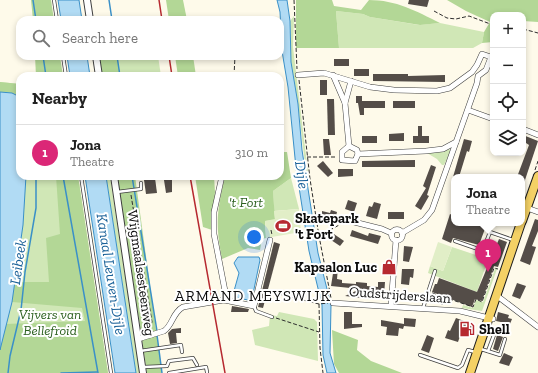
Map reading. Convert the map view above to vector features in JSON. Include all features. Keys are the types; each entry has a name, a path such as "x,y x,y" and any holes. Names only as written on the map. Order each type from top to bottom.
{"main road":[{"path":"525,214 538,176"},
{"path":"472,371 477,350 491,318 496,295 521,226"}],"street":[{"path":"87,0 89,16"},
{"path":"298,75 324,73 370,87 394,90 437,91 450,88 472,72 482,54 491,56 486,70 478,76 468,110 432,210 424,220 402,233 401,238 396,240"},
{"path":"97,60 98,72"},
{"path":"472,72 478,76"},
{"path":"333,75 345,103 349,146"},
{"path":"345,103 351,81"},
{"path":"468,110 490,118"},
{"path":"526,130 538,135"},
{"path":"358,154 443,149 456,142"},
{"path":"349,146 354,147 358,154"},
{"path":"349,146 343,150 341,157 344,161 355,161 358,154"},
{"name":"Wijgmaalsesteenweg","path":"114,180 143,370"},
{"path":"221,180 214,212 214,234 226,296 224,300"},
{"path":"527,208 538,212"},
{"path":"344,219 382,229 391,233 392,238 396,240"},
{"path":"391,233 396,229 402,233"},
{"path":"138,338 160,333 167,329 177,311 182,307 224,300 254,306 270,240"},
{"path":"391,306 396,240"},
{"path":"496,295 538,327"},
{"name":"Oudstrijderslaan","path":"333,303 463,311 491,318"}],"lane":[{"path":"54,0 56,16"},
{"path":"64,60 65,72"},
{"path":"82,180 111,373"},
{"path":"116,192 141,189 142,183"},
{"path":"455,241 481,249 485,245 490,232 515,241"},
{"path":"423,308 435,271"},
{"path":"254,306 256,311 272,317"},
{"path":"488,351 494,335"},
{"path":"420,355 458,368 462,365 468,350 488,351 500,355 505,339"},
{"path":"140,351 181,345 182,352"},
{"path":"143,370 167,366 169,361 193,358 197,365"},
{"path":"169,373 206,367 207,372"}],"path":[{"path":"294,0 294,47 307,157 318,236 333,303"},
{"path":"434,11 447,18 456,19 469,16 490,24"},
{"path":"526,30 538,33"},
{"path":"234,72 235,60"},
{"path":"307,157 341,157"},
{"path":"131,191 152,322 151,335"},
{"path":"318,236 344,219"},
{"path":"428,292 473,307 476,299 482,302 493,269 500,270"},
{"name":"Oudstrijderslaan","path":"259,289 320,304 333,303"},
{"path":"440,309 444,298"},
{"path":"320,304 320,357 323,373"},
{"path":"272,317 319,332"}],"green space":[{"path":"31,0 51,0 53,16 33,16"},
{"path":"166,0 183,0 186,16 168,16"},
{"path":"296,0 332,0 334,6 361,10 369,0 379,0 406,7 440,23 420,25 370,17 363,14 336,11 339,48 296,48"},
{"path":"447,0 538,0 538,22 526,21 526,12 490,12 490,22"},
{"path":"336,11 363,14 370,17 419,25 440,23 484,32 482,43 473,48 339,48"},
{"path":"294,16 293,47 309,181 307,181 298,104 291,62 290,21"},
{"path":"490,22 490,42 482,43 484,32"},
{"path":"35,60 61,60 62,72 36,72"},
{"path":"100,60 118,60 120,72 101,72"},
{"path":"118,60 159,60 160,72 120,72"},
{"path":"176,60 194,60 195,72 177,72"},
{"name":"Vijvers van Bellefroid","path":"0,82 16,84 16,180 79,180 108,373 0,373"},
{"path":"0,82 16,84 16,95 12,93 0,92"},
{"path":"449,149 451,151 444,165 427,153 440,152"},
{"name":"'t Fort","path":"284,152 287,152 291,178 273,191 275,220 265,221 266,238 262,239 260,250 248,248 222,259 218,236 220,199 224,180 284,180"},
{"name":"'t Fort","path":"291,178 299,209 274,211 273,191"},
{"path":"56,180 79,180 108,373 0,373 0,350 5,324 85,321 82,308 12,302 14,282 49,282 46,238 60,234"},
{"path":"107,180 111,180 140,373 136,373"},
{"path":"118,180 136,180 162,373 147,373"},
{"path":"196,180 214,180 215,192 212,230 203,227"},
{"name":"Skatepark 't Fort","path":"299,209 301,232 266,238 265,221 275,219 274,211"},
{"path":"438,242 452,247 443,271 430,266"},
{"path":"452,247 488,259 477,292 428,273 430,266 443,271"},
{"path":"495,269 497,269 482,311 462,308 463,305 473,308 476,300 483,302"},
{"path":"279,312 314,319 317,322 318,361 255,345 252,330 269,326 270,315 277,316"},
{"path":"332,330 358,340 357,350 371,361 402,373 339,373 334,364"}],"water":[{"path":"58,0 79,0 81,16 60,16"},
{"name":"Dijle","path":"277,0 287,0 290,21 291,62 298,104 302,150 318,253 331,305 330,353 336,373 327,373 323,355 322,305 309,251 296,168 288,87 284,60 284,16 280,16"},
{"path":"68,60 88,60 89,72 69,72"},
{"path":"0,92 12,93 16,95 16,180 26,180 23,225 12,302 0,350"},
{"name":"Kanaal Leuven-Dijle","path":"86,180 107,180 136,373 115,373"},
{"path":"238,257 259,257 260,260 253,294 248,300 238,298 234,291 239,273 234,263"}],"building":[{"path":"409,0 429,0 427,7 408,4"},
{"path":"334,59 349,59 349,66 334,66"},
{"path":"354,69 369,69 369,76 354,76"},
{"path":"373,74 408,74 408,76 445,75 445,82 373,81"},
{"path":"320,80 327,80 327,95 320,95"},
{"path":"356,96 362,96 362,101 385,101 385,108 364,108 364,115 360,115 358,103 356,103"},
{"path":"327,99 334,99 335,135 328,135"},
{"path":"393,101 415,101 415,108 393,108"},
{"path":"418,126 422,126 422,136 429,136 429,143 413,143 413,136 418,136"},
{"path":"404,133 404,141 389,141 389,134"},
{"path":"362,136 377,136 377,143 362,143"},
{"path":"526,136 538,141 525,180 525,174 518,174 529,145 526,143"},
{"path":"323,139 329,139 331,155 324,155"},
{"path":"464,139 472,141 469,152 467,151 460,174 454,174"},
{"path":"415,160 415,167 362,167 362,161"},
{"path":"323,161 333,173 328,177 317,166"},
{"path":"431,165 436,167 427,195 429,196 421,210 415,206 426,188 423,186"},
{"path":"338,169 353,169 353,176 338,177"},
{"path":"144,180 155,180 157,193 146,194"},
{"path":"164,180 172,180 172,192 166,193"},
{"path":"348,200 357,203 354,212 345,209"},
{"path":"374,202 381,204 377,219 366,216 369,206 372,207"},
{"path":"331,210 337,212 334,224 318,217 319,213 322,214 322,211 330,213"},
{"path":"388,212 404,212 404,219 388,219"},
{"path":"450,214 451,226 486,226 479,245 453,238 451,243 442,239"},
{"path":"535,219 538,220 538,231 532,246 536,247 530,265 520,261"},
{"path":"352,230 368,236 369,233 381,236 378,244 350,236"},
{"path":"331,232 344,241 340,246 328,238"},
{"path":"499,239 507,242 498,267 494,266 482,301 475,299 472,307 432,292 439,278 477,292"},
{"path":"274,242 280,244 263,308 258,307"},
{"path":"404,246 413,247 409,262 403,261"},
{"path":"334,267 338,267 337,279 342,280 342,283 367,283 367,286 378,287 378,282 385,282 384,296 363,293 362,298 345,296 360,289 331,286"},
{"path":"402,269 414,269 413,278 410,277 409,285 401,284"},
{"path":"517,283 526,286 520,299 512,296"},
{"path":"232,306 249,309 248,312 231,312"},
{"path":"344,312 352,312 352,324 362,324 362,327 344,329"},
{"path":"498,312 509,315 508,318 512,319 510,324 496,321"},
{"path":"404,318 416,319 415,327 404,326 403,329 399,328 398,336 386,335 387,327 381,326 381,320 404,324"},
{"path":"456,318 464,321 463,323 474,327 472,333 462,330 458,342 445,338 448,330 450,331"},
{"path":"181,328 181,333 176,333 177,343 170,344 168,333 172,329"},
{"path":"427,335 434,338 429,353 421,350"},
{"path":"497,335 503,337 498,351 493,349"},
{"path":"504,353 513,357 509,366 499,363"}],"waterway":[{"name":"Leibeek","path":"33,0 35,16"},
{"path":"109,0 111,16"},
{"name":"Leibeek","path":"44,60 45,72"},
{"path":"118,60 119,72"},
{"name":"Leibeek","path":"8,373 10,356 21,310 25,272 36,208 36,180"},
{"path":"64,180 98,373"},
{"path":"133,180 157,331"},
{"path":"157,335 162,373"},
{"path":"61,373 97,372"}],"railway":[{"path":"159,0 161,16"},
{"path":"170,60 171,72"},
{"path":"191,180 225,373"}],"place":[{"name":"Skatepark 't Fort","path":"283,226"},
{"name":"Kapsalon Luc","path":"389,267"},
{"name":"Jona","path":"488,272"},
{"name":"Shell","path":"467,329"}],"district":[{"name":"ARMAND MEYSWIJK","path":"253,296"}]}
